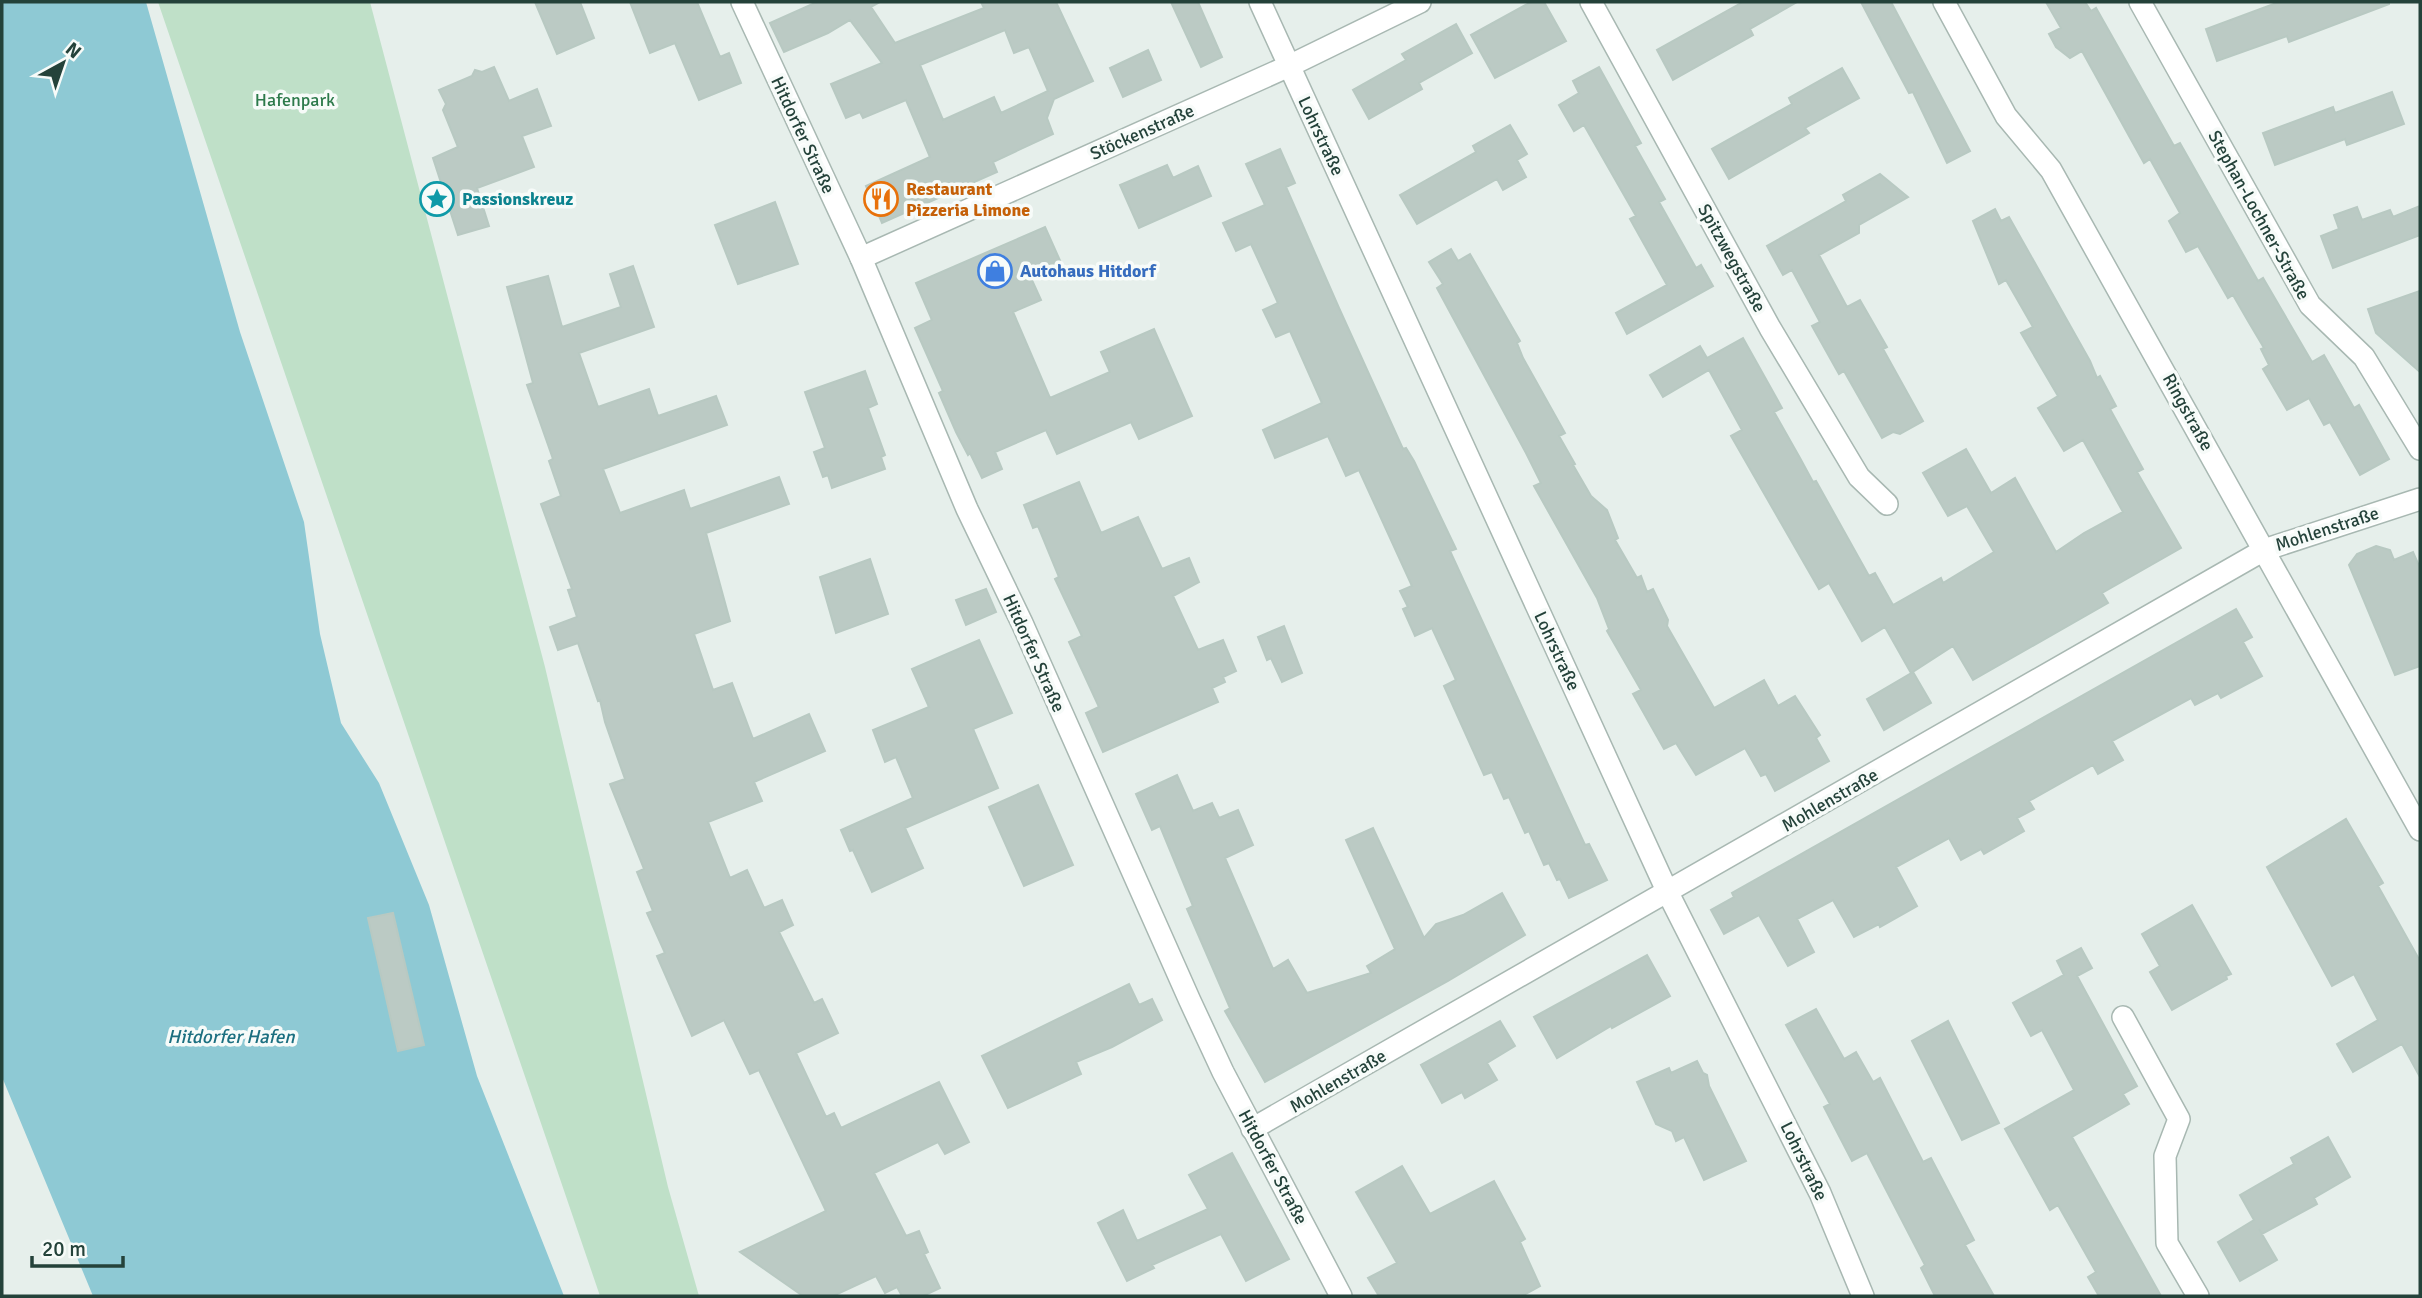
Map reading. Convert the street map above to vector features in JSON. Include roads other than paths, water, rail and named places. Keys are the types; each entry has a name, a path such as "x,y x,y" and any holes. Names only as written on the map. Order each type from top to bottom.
{"street":[{"name":"Hitdorfer Straße","path":"742,2 861,258 967,509 1022,623 1175,970 1252,1129 1341,1296"},
{"name":"Lohrstraße","path":"1260,2 1668,893 1820,1193 1863,1296"},
{"name":"Stöckenstraße","path":"861,258 1289,66 1420,2"},
{"name":"Spitzwegstraße","path":"1591,2 1770,328 1859,477 1887,504"},
{"name":"Ringstraße","path":"1944,2 2006,116 2051,170 2420,831"},
{"name":"Stephan-Lochner-Straße","path":"2140,2 2310,305 2364,356 2420,449"},
{"name":"Mohlenstraße","path":"1252,1129 2264,550 2420,499"},
{"path":"2123,1017 2179,1119 2165,1156 2167,1243 2198,1296"}],"water":[{"name":"Hitdorfer Hafen","path":"2,2 146,2 240,332 304,522 320,634 341,723 379,783 429,905 477,1076 564,1296 93,1296 2,1077"}],"place":[{"name":"Passionskreuz","path":"437,199"},
{"name":"Restaurant Pizzeria Limone","path":"881,199"},
{"name":"Autohaus Hitdorf","path":"995,271"}],"park label":[{"name":"Hafenpark","path":"295,100"}]}
